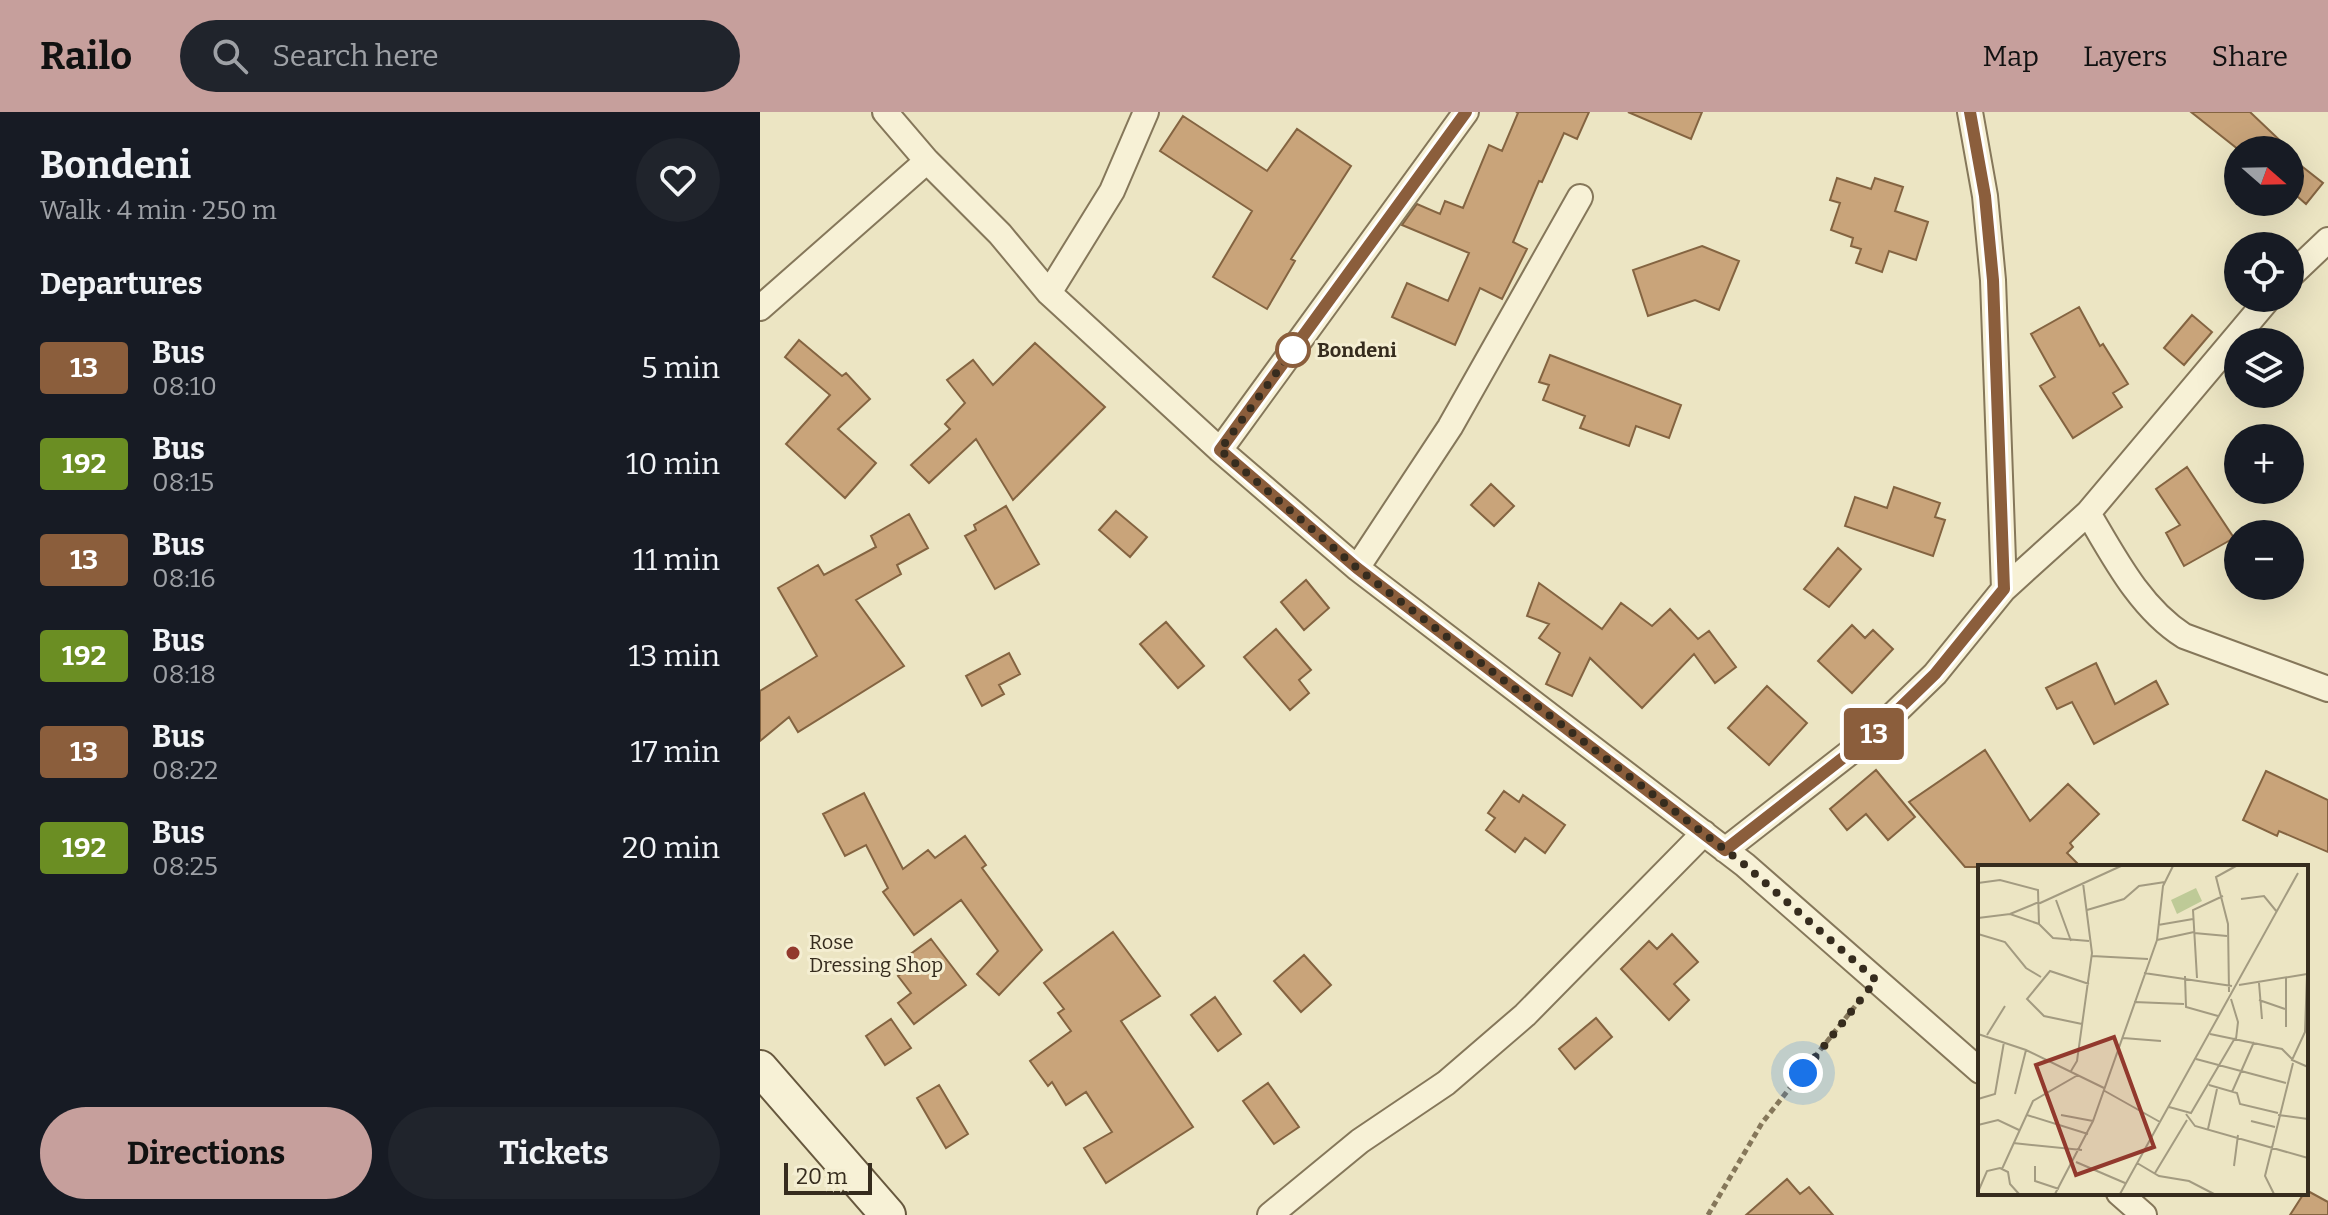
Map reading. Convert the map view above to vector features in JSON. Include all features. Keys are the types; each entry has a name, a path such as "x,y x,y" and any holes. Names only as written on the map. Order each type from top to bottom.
{"main road":[{"path":"760,1068 888,1215"}],"street":[{"path":"885,112 927,161 1000,234 1049,293 1220,450 1357,568 1725,850 1978,1069"},
{"path":"1049,293 1112,191 1146,112"},
{"path":"1220,450 1466,112"},
{"path":"1970,112 1985,196 1993,280 2004,589"},
{"path":"760,308 927,161"},
{"path":"1357,568 1450,427 1580,197"},
{"path":"2304,263 2328,240"},
{"path":"1725,850 1871,736 1935,674 2004,589 2088,513 2257,312"},
{"path":"2088,513 2140,594 2168,626 2195,641 2308,679 2328,689"},
{"path":"1270,1215 1360,1141 1446,1083 1525,1015 1704,833"},
{"path":"2121,1195 2144,1215"}],"path":[{"path":"1708,1215 1762,1123 1876,980"}],"building":[{"path":"1516,112 1589,112 1577,139 1564,133 1542,182 1539,181 1513,242 1527,249 1502,299 1480,288 1455,345 1392,317 1407,283 1448,301 1469,253 1402,225 1417,204 1440,214 1445,201 1463,208 1489,145 1502,151"},
{"path":"1628,112 1702,112 1691,139"},
{"path":"2191,112 2250,112 2275,136 2224,136"},
{"path":"1183,116 1267,171 1297,129 1351,166 1291,259 1295,261 1267,309 1213,277 1252,211 1160,151"},
{"path":"2304,168 2323,183 2306,204 2304,202"},
{"path":"1837,178 1871,189 1875,178 1903,187 1895,211 1928,222 1916,260 1889,251 1882,272 1856,263 1861,249 1851,246 1853,238 1831,230 1840,203 1830,200"},
{"path":"1702,246 1739,261 1719,310 1695,300 1648,316 1633,270"},
{"path":"2079,307 2100,346 2103,344 2128,384 2113,393 2122,407 2073,438 2040,386 2055,377 2031,334"},
{"path":"2192,315 2212,332 2184,365 2164,348"},
{"path":"799,340 842,376 846,373 870,399 838,429 876,463 845,498 786,444 830,395 785,357"},
{"path":"1035,343 1105,407 1013,500 976,439 929,483 911,465 950,429 945,424 965,403 947,380 973,360 993,385"},
{"path":"1550,355 1681,405 1669,438 1636,426 1629,446 1580,428 1585,416 1543,400 1549,385 1539,382"},
{"path":"2187,467 2224,523 2224,544 2184,566 2166,533 2180,525 2156,489"},
{"path":"1491,484 1514,506 1494,526 1471,505"},
{"path":"1894,487 1940,503 1935,517 1945,520 1933,556 1845,526 1855,497 1887,508"},
{"path":"1006,506 1039,564 995,589 965,536 976,530 974,525"},
{"path":"1116,511 1147,537 1130,557 1099,530"},
{"path":"909,514 928,548 897,565 901,574 856,600 904,666 798,732 789,717 760,741 760,691 817,656 778,588 818,565 824,575 876,547 871,536"},
{"path":"1838,548 1861,569 1829,607 1804,589"},
{"path":"1306,580 1329,608 1304,630 1281,602"},
{"path":"1539,583 1602,629 1621,603 1652,626 1670,609 1698,639 1709,631 1736,667 1715,683 1694,654 1642,708 1590,658 1572,696 1546,684 1560,653 1539,638 1549,624 1527,616"},
{"path":"1166,622 1204,666 1178,688 1140,644"},
{"path":"1852,625 1865,638 1873,630 1893,649 1852,693 1818,661"},
{"path":"1276,629 1311,670 1299,680 1309,693 1290,710 1244,657"},
{"path":"1009,653 1020,674 999,685 1004,694 982,706 966,676"},
{"path":"2096,663 2115,704 2156,681 2168,704 2094,744 2072,702 2057,709 2046,688"},
{"path":"1767,686 1807,723 1769,765 1728,728"},
{"path":"1985,750 2030,821 2068,784 2099,814 2070,843 2073,847 2067,853 2079,865 1965,867 1909,802"},
{"path":"1876,770 1915,817 1888,840 1866,814 1847,830 1830,809"},
{"path":"2266,771 2328,800 2328,852 2279,831 2277,836 2243,820"},
{"path":"1504,791 1519,802 1523,795 1565,825 1545,853 1525,838 1515,852 1486,830 1495,818 1488,813"},
{"path":"864,793 903,869 928,850 935,858 965,836 986,865 982,868 1042,950 999,995 977,974 998,951 961,900 914,935 883,892 888,888 866,845 845,856 823,814"},
{"path":"1113,932 1160,996 1121,1021 1193,1127 1106,1183 1084,1148 1112,1132 1086,1092 1066,1105 1052,1082 1048,1086 1030,1061 1071,1031 1058,1013 1064,1009 1044,983"},
{"path":"1672,934 1698,962 1674,984 1689,1000 1669,1020 1621,969 1649,941 1657,949"},
{"path":"931,939 966,985 914,1024 898,1003 911,993 898,976 911,966 905,958"},
{"path":"1304,955 1331,985 1301,1012 1274,981"},
{"path":"1215,997 1241,1034 1218,1051 1191,1015"},
{"path":"1596,1018 1612,1037 1575,1069 1559,1049"},
{"path":"891,1019 911,1048 885,1065 866,1036"},
{"path":"1268,1083 1299,1127 1274,1144 1243,1101"},
{"path":"939,1085 968,1134 946,1148 917,1098"},
{"path":"1787,1179 1800,1194 1809,1187 1833,1215 1746,1215"},
{"path":"2308,1191 2328,1202 2328,1215 2290,1215"}],"bus line":[{"name":"13","path":"1466,112 1220,450 1357,568 1725,850 1871,736 1935,674 2004,589 1993,280 1985,196 1970,112"}],"place":[{"name":"Bondeni","path":"1293,350"},
{"name":"Rose Dressing Shop","path":"793,953"}],"route":[{"path":"1293,350 1220,450 1357,568 1745,865 1876,980 1803,1073"}]}
